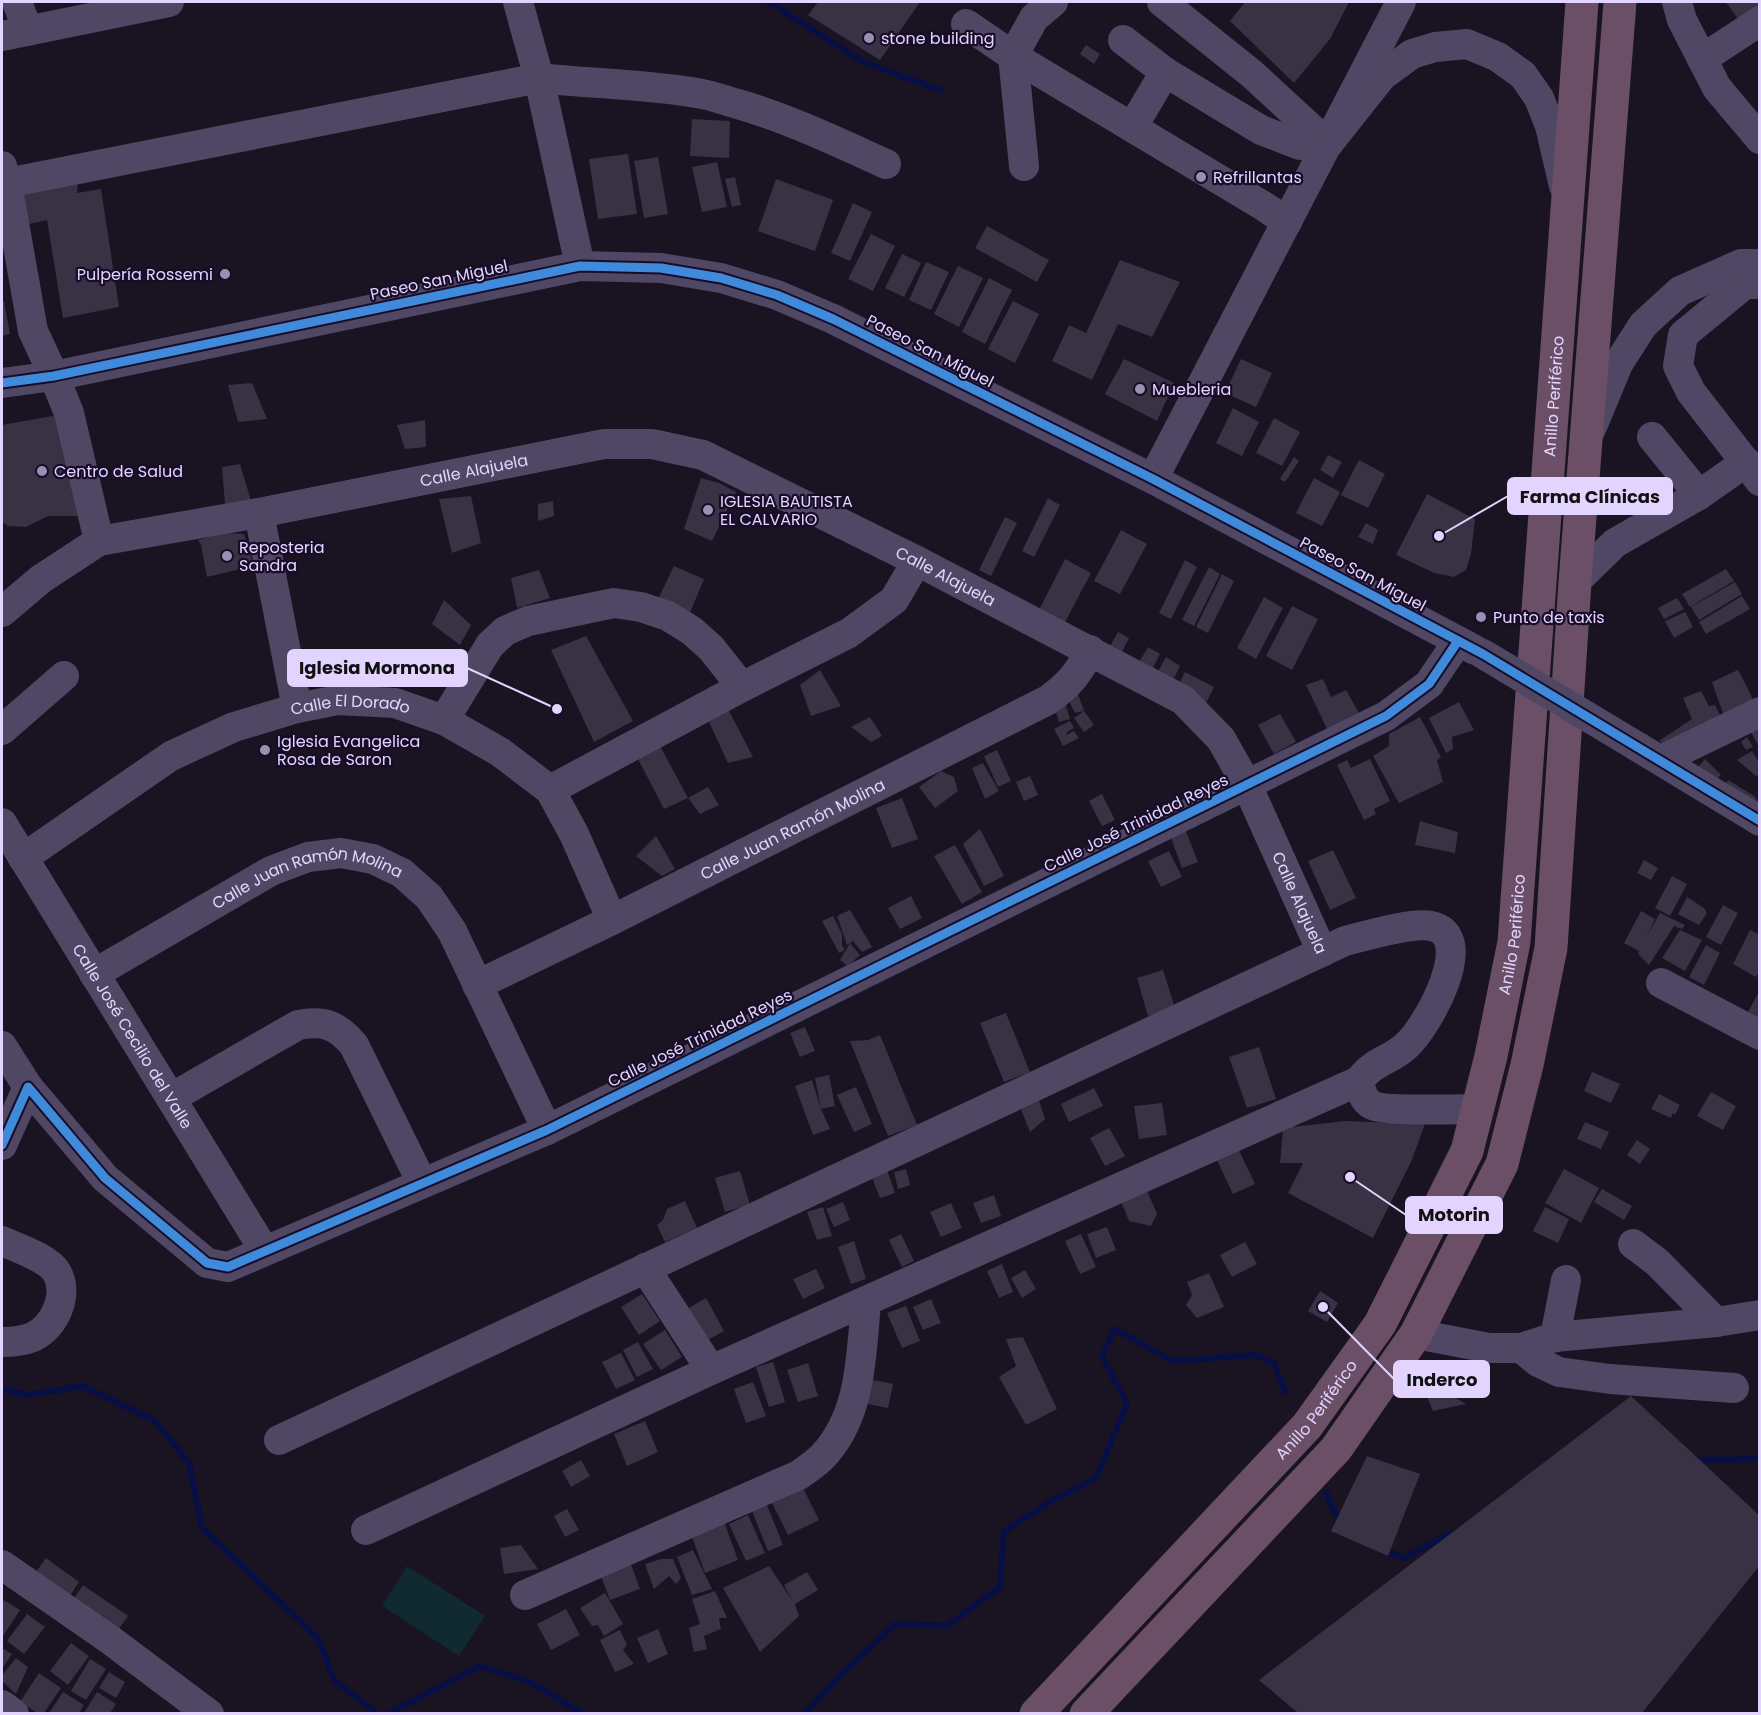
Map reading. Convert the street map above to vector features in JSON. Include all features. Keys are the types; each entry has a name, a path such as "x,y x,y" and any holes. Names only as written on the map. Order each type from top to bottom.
{"highway":[{"name":"Anillo Periférico","path":"1036,1713 1307,1426 1380,1324 1467,1151 1491,1056 1514,942 1582,2"},
{"path":"1086,1713 1336,1449 1416,1334 1502,1164 1527,1065 1551,948 1579,518 1620,2"}],"street":[{"path":"17,2 15,34 169,2"},
{"path":"518,2 539,78 580,266"},
{"path":"1024,166 1013,56 1034,18 1053,2"},
{"path":"1162,2 1252,74 1328,144"},
{"path":"1154,479 1401,2"},
{"path":"1677,2 1682,20 1717,88 1760,139"},
{"path":"1702,59 1760,21"},
{"path":"966,24 1013,56 1133,126 1287,222"},
{"path":"1123,40 1164,72 1261,130 1300,145 1328,144 1382,76 1412,54 1435,47 1467,44 1498,57 1523,75 1539,98 1550,126 1567,198"},
{"path":"1133,126 1164,72"},
{"path":"99,541 69,413 33,331 4,174 539,78 647,86 705,94 818,133 886,164"},
{"path":"1585,443 1618,364 1643,325 1680,291 1742,264 1760,264"},
{"name":"Paseo San Miguel","path":"2,384 54,376 580,266 661,268 721,278 777,295 833,319 1154,479 1471,648 1760,821"},
{"path":"1575,582 1615,543 1698,495 1753,472 1692,392 1678,366 1683,335 1744,284 1760,284"},
{"path":"1652,438 1698,495"},
{"name":"Calle Alajuela","path":"2,612 41,579 99,541 259,513 604,444 652,444 703,455 917,561 1183,700 1221,739 1247,785 1322,952 1345,941 1419,925 1433,926 1444,933 1451,945 1452,960 1432,1009 1421,1029 1406,1046 1367,1070 1359,1081 866,1303 711,1370 366,1530"},
{"path":"259,513 297,708"},
{"path":"1579,518 1592,532 1615,543"},
{"path":"550,790 742,687 849,633 894,600 917,561"},
{"path":"444,720 490,645 505,632 528,621 614,603 641,607 668,616 684,626 711,648 742,687"},
{"name":"Calle José Trinidad Reyes","path":"2,1046 28,1087 105,1178 207,1263 228,1268 264,1250 547,1131 1386,716 1429,684 1471,648"},
{"name":"Calle Juan Ramón Molina","path":"477,985 612,920 1048,700 1064,688 1080,670 1090,650"},
{"path":"2,730 64,676"},
{"name":"Calle El Dorado","path":"23,858 171,756 234,727 297,708 338,700 395,703 444,720 500,752 550,790 574,834 612,920"},
{"path":"1649,754 1760,712"},
{"name":"Calle José Cecilio del Valle","path":"2,823 264,1250"},
{"name":"Calle Juan Ramón Molina","path":"94,974 271,871 308,857 340,854 373,859 402,873 429,897 452,932 547,1131"},
{"path":"279,1440 1322,952"},
{"path":"1661,983 1760,1035"},
{"path":"171,1098 298,1025 314,1022 329,1025 343,1032 354,1045 422,1183"},
{"path":"1359,1081 1361,1094 1372,1105 1387,1109 1478,1109"},
{"path":"2,1145 28,1087"},
{"path":"2,1241 42,1259 57,1272 61,1287 61,1299 51,1322 34,1336 16,1342 2,1341"},
{"path":"1633,1244 1657,1262 1716,1322"},
{"path":"645,1268 711,1370"},
{"path":"1555,1337 1566,1280"},
{"path":"525,1594 799,1475 823,1457 838,1437 856,1391 866,1303"},
{"path":"1416,1334 1489,1348 1521,1348 1555,1337 1716,1322 1760,1315"},
{"path":"1521,1348 1539,1362 1559,1372 1610,1379 1734,1388"},
{"path":"2,1565 109,1639 209,1713"},
{"path":"2,1705 14,1713"}],"shaded area":[{"path":"407,1566 485,1616 459,1656 382,1606"}],"building":[{"name":"stone building","path":"818,2 920,2 880,60 808,15"},
{"path":"1245,2 1349,2 1330,39 1294,83 1230,21"},
{"path":"1726,2 1760,2 1760,10 1740,22"},
{"path":"1086,45 1100,54 1094,64 1080,54"},
{"path":"692,119 730,121 729,158 690,156"},
{"path":"628,154 637,214 598,219 589,159"},
{"path":"658,157 668,214 644,218 634,161"},
{"path":"717,162 727,207 702,212 692,167"},
{"path":"735,177 741,205 732,207 725,179"},
{"path":"776,179 833,200 815,251 758,231"},
{"path":"78,182 77,193 101,189 119,307 63,318 47,220 29,224 23,189"},
{"path":"853,203 872,212 850,261 831,253"},
{"path":"987,226 1049,260 1037,282 975,248"},
{"path":"871,234 895,246 873,291 848,279"},
{"path":"902,254 921,263 904,297 885,288"},
{"path":"1120,260 1180,282 1152,337 1118,324 1092,380 1052,361 1069,325 1086,333"},
{"path":"926,262 949,272 931,310 909,300"},
{"path":"958,266 983,278 959,327 934,314"},
{"path":"989,278 1012,290 985,344 962,332"},
{"path":"2,301 4,301 10,334 2,336"},
{"path":"1013,301 1039,314 1015,363 988,349"},
{"name":"Muebleria","path":"1124,359 1174,383 1157,421 1105,394"},
{"path":"1241,359 1272,373 1256,407 1225,393"},
{"path":"252,383 267,419 238,422 228,385"},
{"path":"1233,408 1259,422 1242,456 1216,443"},
{"name":"Centro de Salud","path":"69,413 93,516 48,516 26,527 8,526 2,522 2,425"},
{"path":"1274,418 1300,432 1282,466 1256,453"},
{"path":"425,420 426,447 405,449 397,425"},
{"path":"1328,455 1342,462 1333,478 1320,470"},
{"path":"1294,457 1299,461 1285,482 1280,479"},
{"path":"1359,460 1385,474 1368,508 1341,495"},
{"path":"240,464 252,504 225,505 222,467"},
{"name":"IGLESIA BAUTISTA EL CALVARIO","path":"701,478 719,483 736,492 712,541 684,529"},
{"path":"1314,478 1340,492 1322,526 1296,513"},
{"path":"1427,494 1475,519 1471,554 1466,570 1454,577 1434,573 1396,555"},
{"path":"471,496 481,543 452,553 439,499"},
{"path":"1048,498 1060,505 1034,557 1022,551"},
{"path":"553,501 554,516 538,521 538,504"},
{"path":"1005,517 1017,523 991,576 979,570"},
{"path":"1366,523 1378,530 1373,544 1358,537"},
{"path":"1121,530 1147,544 1120,594 1094,581"},
{"name":"Reposteria Sandra","path":"225,533 244,534 254,566 207,577 198,540"},
{"path":"1065,559 1091,573 1063,626 1038,612"},
{"path":"1185,560 1197,567 1171,619 1159,613"},
{"path":"674,566 704,579 689,615 658,599"},
{"path":"1209,567 1220,574 1194,626 1182,620"},
{"path":"1726,569 1734,581 1690,607 1682,594"},
{"path":"539,570 550,598 517,608 511,578"},
{"path":"1222,574 1234,581 1208,633 1196,627"},
{"path":"1735,582 1742,594 1699,620 1691,607"},
{"path":"1742,596 1750,609 1706,634 1699,622"},
{"path":"1264,597 1283,608 1256,659 1237,648"},
{"path":"1677,598 1684,609 1664,619 1658,608"},
{"path":"444,600 471,625 460,645 432,624"},
{"path":"1292,606 1318,619 1292,670 1266,656"},
{"path":"1685,612 1693,627 1674,638 1665,621"},
{"path":"1118,632 1129,638 1118,660 1106,653"},
{"path":"586,636 633,721 594,742 551,650"},
{"path":"1148,647 1160,654 1148,677 1135,669"},
{"path":"1166,657 1180,666 1170,686 1155,677"},
{"path":"820,670 841,706 811,716 800,685"},
{"path":"1738,670 1754,706 1725,719 1712,682"},
{"path":"1185,672 1214,687 1204,707 1175,692"},
{"path":"1323,679 1331,697 1346,690 1359,713 1327,729 1306,685"},
{"path":"1701,691 1709,706 1715,705 1721,717 1676,749 1659,741 1692,719 1683,698"},
{"path":"1078,694 1084,711 1075,713 1068,699"},
{"path":"1065,702 1070,719 1059,722 1054,706"},
{"path":"1459,702 1474,730 1452,737 1453,749 1446,753 1429,718"},
{"path":"728,709 753,757 728,763 709,722"},
{"path":"1084,711 1094,725 1084,732 1074,718"},
{"path":"1280,714 1296,742 1274,754 1258,725"},
{"path":"870,717 882,736 871,742 851,727"},
{"path":"1420,717 1441,757 1437,760 1443,782 1399,803 1373,756 1389,746 1389,734"},
{"path":"1070,721 1074,728 1066,735 1074,731 1079,738 1063,746 1054,729"},
{"path":"1760,727 1760,749 1751,732"},
{"path":"1747,737 1753,747 1746,750 1741,742"},
{"path":"660,746 688,798 664,809 636,755"},
{"path":"997,750 1011,781 998,787 984,756"},
{"path":"1752,751 1760,764 1760,774 1756,776 1737,760"},
{"path":"1370,759 1390,801 1374,809 1376,814 1364,820 1337,765 1347,760 1351,768"},
{"path":"1705,759 1721,775 1711,786 1694,772"},
{"path":"983,763 999,791 985,799 972,768"},
{"path":"941,771 954,777 958,791 935,808 919,787"},
{"path":"1030,776 1038,795 1024,801 1016,782"},
{"path":"1728,780 1754,796 1760,804 1720,794"},
{"path":"708,787 719,805 700,814 688,798"},
{"path":"1102,794 1115,820 1102,826 1089,801"},
{"path":"902,798 918,839 892,848 876,808"},
{"path":"1420,821 1458,832 1455,853 1415,845"},
{"path":"980,829 1004,876 984,886 963,844"},
{"path":"1185,829 1198,862 1182,868 1170,835"},
{"path":"656,836 675,869 662,876 636,856"},
{"path":"955,845 982,892 962,904 934,856"},
{"path":"1333,850 1356,898 1330,910 1308,861"},
{"path":"1169,851 1182,877 1161,887 1148,861"},
{"path":"1644,860 1658,868 1651,880 1637,873"},
{"path":"1672,876 1687,884 1670,916 1655,908"},
{"path":"911,896 922,918 900,929 888,908"},
{"path":"1687,897 1704,908 1707,913 1699,925 1678,914"},
{"path":"1723,905 1738,913 1721,945 1706,937"},
{"path":"850,910 872,947 862,952 853,941 847,945 837,916"},
{"path":"1641,911 1655,919 1647,936 1660,913 1685,925 1682,929 1674,926 1649,965 1638,954 1639,951 1624,943"},
{"path":"833,916 842,934 842,945 845,950 839,953 822,921"},
{"path":"1680,930 1702,940 1685,971 1662,958"},
{"path":"1750,930 1760,935 1760,971 1756,977 1733,964"},
{"path":"850,943 860,955 848,966 840,960"},
{"path":"1706,945 1720,953 1704,985 1689,977"},
{"path":"1163,970 1175,1008 1148,1016 1137,978"},
{"path":"1760,990 1760,1028 1744,1019"},
{"path":"1006,1013 1030,1072 1004,1082 980,1023"},
{"path":"805,1027 815,1051 800,1057 790,1033"},
{"path":"880,1035 917,1125 888,1136 850,1041 868,1040"},
{"path":"1259,1047 1276,1099 1247,1108 1229,1057"},
{"path":"1592,1072 1620,1084 1611,1103 1584,1091"},
{"path":"829,1075 835,1106 821,1109 815,1078"},
{"path":"812,1080 830,1129 813,1135 795,1086"},
{"path":"856,1087 872,1124 854,1132 837,1095"},
{"path":"1094,1088 1103,1106 1069,1122 1061,1104"},
{"path":"1711,1092 1736,1106 1723,1130 1697,1116"},
{"path":"1037,1094 1045,1119 1030,1132 1018,1102"},
{"path":"1659,1094 1680,1105 1671,1118 1651,1109"},
{"path":"1162,1103 1167,1135 1139,1139 1134,1106"},
{"path":"1345,1121 1425,1124 1411,1162 1373,1238 1288,1193 1303,1163 1280,1163 1283,1128"},
{"path":"1585,1122 1609,1132 1601,1149 1577,1139"},
{"path":"1109,1128 1125,1156 1105,1166 1090,1138"},
{"path":"1637,1140 1650,1149 1640,1164 1627,1155"},
{"path":"1236,1144 1255,1184 1233,1194 1214,1154"},
{"path":"906,1169 910,1185 898,1189 894,1172"},
{"path":"1564,1169 1599,1188 1581,1223 1545,1203"},
{"path":"887,1170 895,1193 880,1198 871,1175"},
{"path":"740,1171 750,1205 725,1212 715,1178"},
{"path":"1146,1188 1157,1214 1151,1226 1129,1221 1120,1199"},
{"path":"1602,1189 1632,1206 1624,1220 1594,1202"},
{"path":"994,1195 1001,1216 981,1223 973,1203"},
{"path":"685,1201 697,1228 665,1242 657,1225 663,1220 667,1209"},
{"path":"843,1202 850,1220 834,1227 826,1209"},
{"path":"951,1203 962,1228 941,1237 930,1212"},
{"path":"823,1207 832,1236 817,1240 807,1212"},
{"path":"1545,1207 1569,1219 1558,1243 1533,1231"},
{"path":"1107,1227 1116,1250 1096,1258 1087,1234"},
{"path":"901,1234 914,1261 902,1267 889,1240"},
{"path":"1081,1234 1096,1267 1080,1274 1065,1241"},
{"path":"854,1241 866,1279 851,1284 838,1247"},
{"path":"1245,1242 1257,1264 1232,1277 1220,1255"},
{"path":"1002,1264 1013,1292 999,1298 987,1271"},
{"path":"816,1269 825,1288 803,1299 793,1279"},
{"path":"1025,1270 1036,1289 1022,1298 1011,1278"},
{"path":"1209,1273 1224,1307 1197,1318 1186,1305 1192,1295 1187,1282"},
{"path":"1320,1291 1338,1303 1327,1322 1308,1311"},
{"path":"642,1294 660,1321 639,1335 621,1307"},
{"path":"706,1298 724,1331 699,1345 680,1313"},
{"path":"931,1299 941,1323 923,1330 913,1307"},
{"path":"906,1306 920,1341 902,1348 887,1313"},
{"path":"665,1330 682,1357 661,1370 643,1344"},
{"path":"1023,1337 1057,1409 1026,1425 999,1377 1016,1366 1006,1339"},
{"path":"638,1342 653,1369 637,1377 623,1350"},
{"path":"621,1353 635,1380 616,1389 602,1362"},
{"path":"773,1362 785,1402 769,1407 756,1367"},
{"path":"808,1363 818,1396 798,1402 787,1370"},
{"path":"863,1378 893,1384 888,1408 858,1402"},
{"path":"1419,1378 1466,1404 1433,1411"},
{"path":"753,1382 766,1416 746,1423 734,1389"},
{"path":"1631,1396 1760,1516 1760,1565 1642,1713 1298,1713 1259,1680"},
{"path":"645,1421 658,1452 627,1466 614,1434"},
{"path":"1367,1456 1420,1474 1388,1556 1331,1531"},
{"path":"581,1460 590,1476 571,1487 562,1471"},
{"path":"801,1484 819,1520 788,1535 770,1499"},
{"path":"767,1505 783,1545 768,1551 752,1511"},
{"path":"567,1509 579,1530 565,1537 554,1516"},
{"path":"748,1515 765,1553 746,1561 729,1524"},
{"path":"724,1521 738,1560 705,1573 691,1534"},
{"path":"521,1545 538,1569 504,1574 500,1548"},
{"path":"693,1550 712,1589 692,1595 677,1557"},
{"path":"46,1558 79,1582 65,1603 31,1579"},
{"path":"629,1559 640,1589 610,1600 599,1571"},
{"path":"661,1559 673,1559 681,1578 676,1584 669,1576 654,1589 645,1564"},
{"path":"769,1566 792,1600 784,1585 807,1572 818,1590 795,1604 799,1616 760,1652 723,1588"},
{"path":"83,1585 128,1616 113,1637 69,1606"},
{"path":"715,1591 727,1618 719,1618 721,1629 704,1636 707,1649 694,1652 689,1628 700,1624 692,1599"},
{"path":"605,1593 623,1624 604,1636 598,1625 592,1626 580,1608"},
{"path":"4,1600 20,1610 3,1636 2,1604"},
{"path":"566,1609 580,1635 551,1650 537,1624"},
{"path":"27,1614 45,1627 24,1654 7,1641"},
{"path":"658,1629 668,1654 648,1663 637,1638"},
{"path":"620,1630 627,1645 623,1650 634,1664 615,1672 600,1640"},
{"path":"71,1643 89,1656 68,1685 50,1671"},
{"path":"2,1648 12,1654 2,1669"},
{"path":"16,1658 28,1667 16,1694 2,1681 2,1675"},
{"path":"90,1659 106,1669 86,1700 71,1691"},
{"path":"109,1672 125,1682 116,1698 99,1688"},
{"path":"39,1673 61,1688 44,1713 37,1713 20,1702"},
{"path":"63,1692 84,1705 79,1713 49,1713"},
{"path":"97,1692 116,1704 110,1713 84,1713"}],"waterway":[{"path":"769,2 863,62 940,90"},
{"path":"804,1714 895,1624 947,1626 1000,1587 1004,1531 1050,1502 1096,1478 1127,1404 1102,1356 1115,1329 1172,1361 1255,1355 1274,1363 1285,1392"},
{"path":"2,1389 28,1395 83,1386 155,1421 189,1463 202,1528 317,1637 335,1681 378,1714"},
{"path":"1694,1460 1760,1459"},
{"path":"1326,1492 1333,1509 1342,1521"},
{"path":"1383,1550 1404,1558 1452,1533"},
{"path":"388,1714 480,1666 530,1682 584,1714"}],"cycle path":[{"path":"2,383 54,376 580,266 661,268 721,278 777,295 833,319 1153,479 1483,654 1760,821"},
{"path":"2,1145 28,1087 105,1178 207,1263 228,1267 547,1130 1386,716 1429,684 1458,641"}],"place":[{"name":"stone building","path":"869,38"},
{"name":"Refrillantas","path":"1201,177"},
{"name":"Pulpería Rossemi","path":"225,274"},
{"name":"Muebleria","path":"1140,389"},
{"name":"Centro de Salud","path":"42,471"},
{"name":"IGLESIA BAUTISTA EL CALVARIO","path":"708,510"},
{"name":"Farma Clínicas","path":"1439,536"},
{"name":"Reposteria Sandra","path":"227,556"},
{"name":"Punto de taxis","path":"1481,617"},
{"name":"Iglesia Mormona","path":"557,709"},
{"name":"Iglesia Evangelica Rosa de Saron","path":"265,750"},
{"name":"Motorin","path":"1350,1177"},
{"name":"Inderco","path":"1323,1307"}]}
